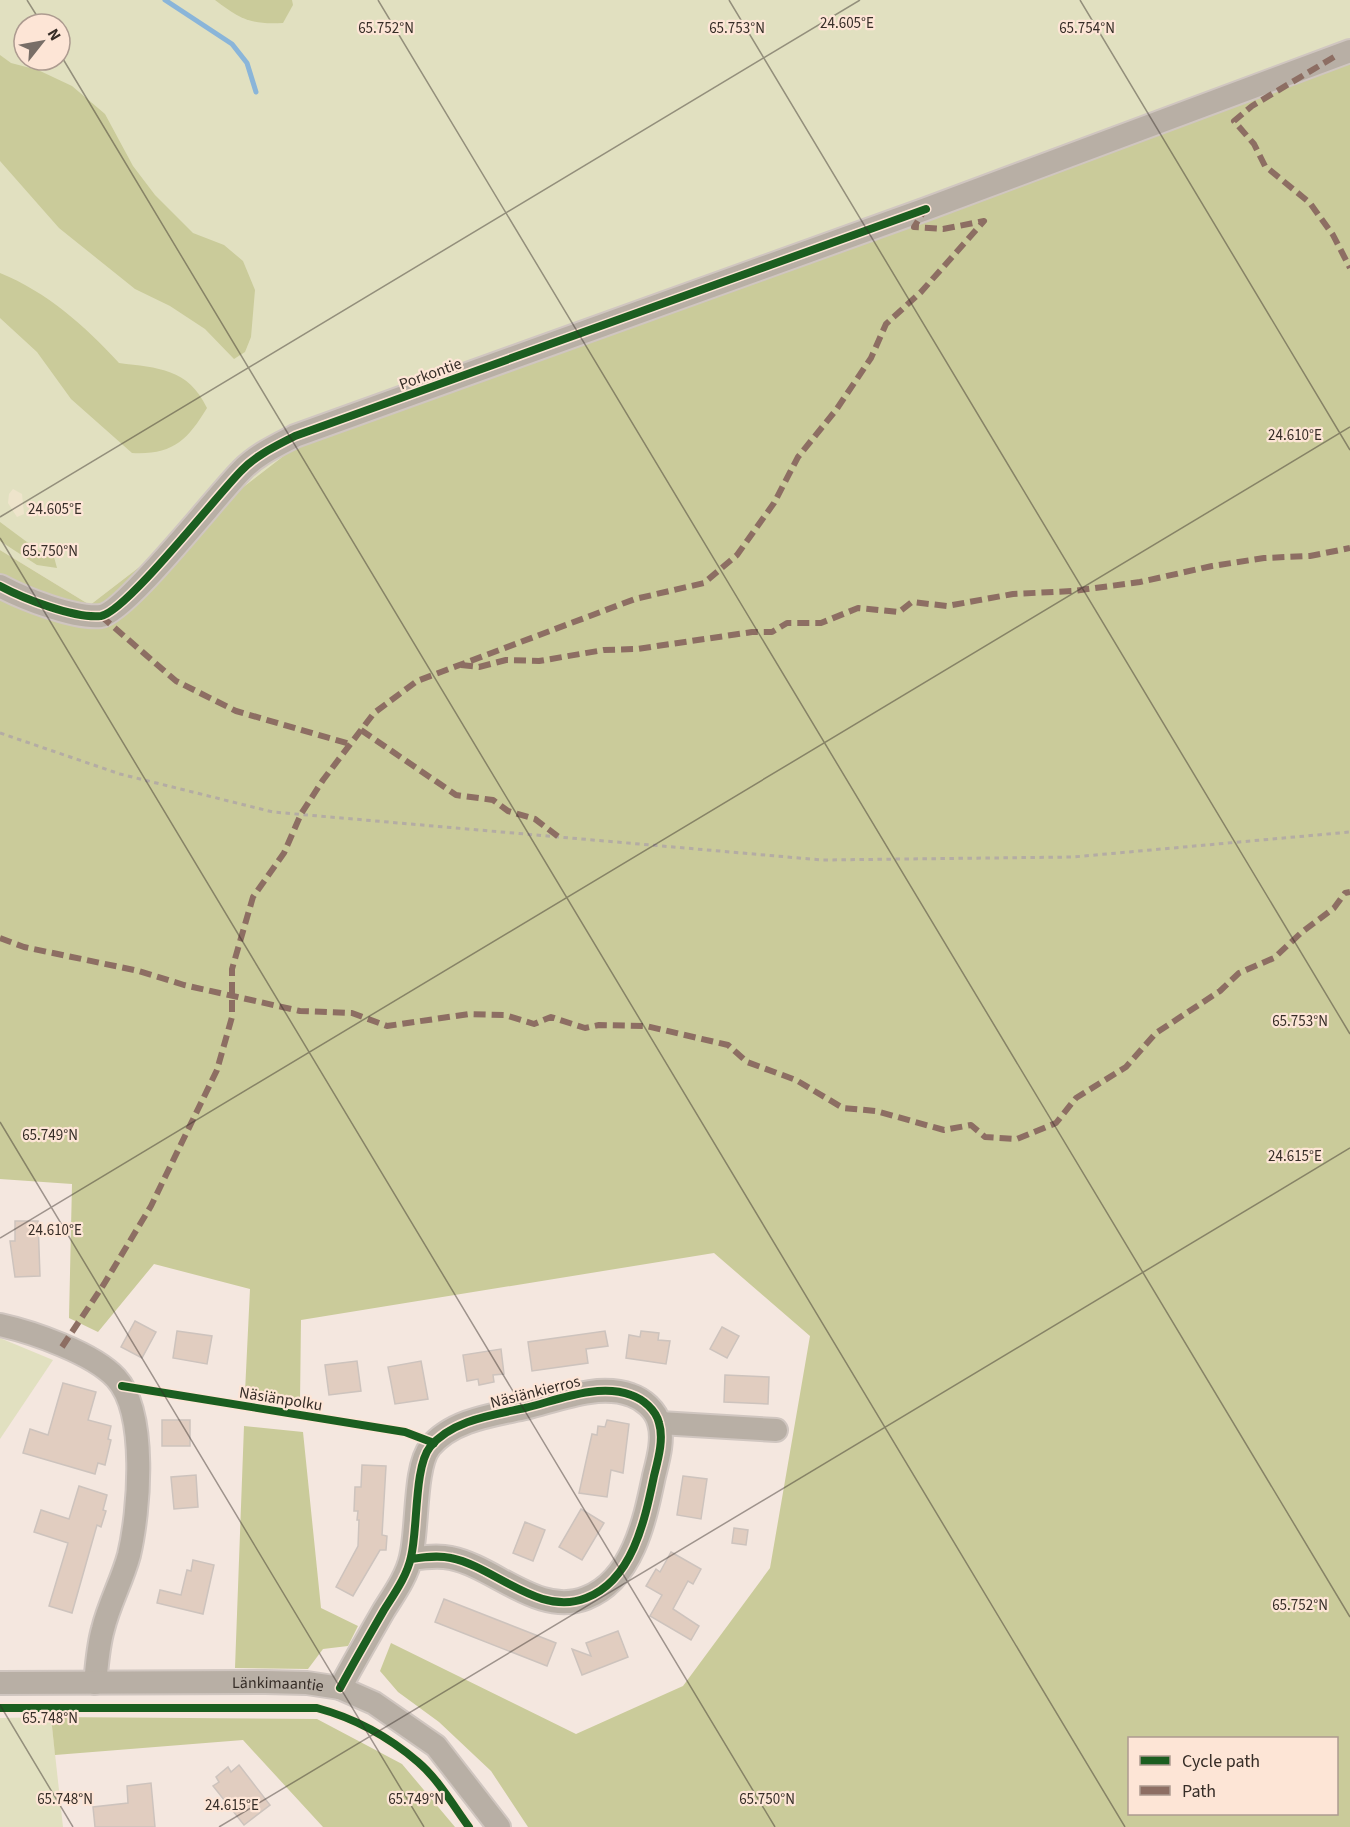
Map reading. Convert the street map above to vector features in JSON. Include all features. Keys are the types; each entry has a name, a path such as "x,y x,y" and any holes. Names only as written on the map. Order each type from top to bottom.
{"street":[{"name":"Porkontie","path":"0,586 62,610 101,616 116,607 148,577 242,469 278,445 926,209 1350,51"},
{"path":"0,1324 62,1347 102,1367 122,1386 132,1407 135,1423 138,1505 128,1557 102,1630 95,1683"},
{"name":"Näsiänkierros","path":"340,1688 399,1586 411,1559 424,1458 434,1443 450,1430 490,1416 604,1390 618,1391 641,1399 656,1414 660,1423"},
{"path":"411,1559 451,1558 551,1601 572,1602 593,1596 614,1577 637,1542 645,1520 659,1454 660,1423 776,1430"},
{"name":"Länkimaantie","path":"0,1683 265,1682 307,1683 340,1688 374,1703 436,1746 499,1827"}],"path":[{"path":"0,733 120,774 273,812 822,860 1072,857 1350,832"}],"green space":[{"path":"0,0 1350,0 1350,41 325,424 90,605 0,550"},
{"path":"215,0 292,0 293,5 283,23 262,23 239,16"},
{"path":"1350,41 1350,1827 528,1827 491,1771 439,1722 398,1692 380,1671 391,1643 576,1734 683,1686 770,1568 810,1336 714,1253 301,1320 300,1402 245,1392 250,1289 154,1264 98,1332 69,1318 72,1184 0,1179 0,550 90,605 325,424"},
{"path":"0,55 12,63 12,72 42,72 72,86 105,114 133,166 155,195 193,233 224,245 243,261 255,290 251,337 245,352 234,359 205,329 170,306 135,289 59,228 0,161"},
{"path":"0,273 34,290 64,311 119,363 170,372 191,385 207,408 192,429 177,444 168,448 146,453 132,453 71,399 37,352 0,318"},
{"path":"0,522 35,548 54,557 57,568 37,565 0,541"},
{"path":"0,1338 53,1360 0,1439"},
{"path":"244,1426 303,1432 321,1608 358,1626 348,1646 323,1649 308,1669 235,1668"},
{"path":"51,1717 63,1827 0,1827 0,1718"},
{"path":"51,1717 317,1719 402,1764 455,1827 323,1827 243,1740 55,1755"}],"sand":[{"path":"13,489 22,494 24,514 17,517 8,503 9,494"}],"building":[{"path":"15,1221 38,1221 40,1276 15,1277 10,1241 15,1241"},
{"path":"135,1321 156,1332 142,1358 121,1347"},
{"path":"722,1327 739,1336 727,1358 710,1349"},
{"path":"177,1331 212,1336 207,1364 173,1358"},
{"path":"605,1331 608,1346 586,1349 588,1363 532,1371 528,1342"},
{"path":"641,1331 659,1333 658,1340 670,1341 666,1364 626,1358 629,1335 640,1337"},
{"path":"501,1349 504,1374 493,1375 494,1382 479,1385 478,1379 467,1381 463,1355"},
{"path":"357,1361 361,1391 329,1395 325,1365"},
{"path":"421,1361 428,1399 395,1404 388,1367"},
{"path":"725,1375 769,1377 768,1404 724,1402"},
{"path":"63,1383 96,1392 88,1420 111,1426 108,1439 111,1440 105,1465 98,1463 95,1474 23,1453 30,1429 48,1435"},
{"path":"162,1420 190,1420 190,1446 162,1446"},
{"path":"607,1420 629,1424 623,1473 611,1470 607,1497 579,1493 592,1434 597,1435 598,1426 605,1427"},
{"path":"362,1465 386,1466 382,1535 387,1536 386,1550 380,1550 353,1596 336,1587 358,1546 359,1520 357,1520 358,1511 354,1511 355,1487 361,1487"},
{"path":"196,1475 198,1507 174,1509 171,1477"},
{"path":"683,1476 707,1479 701,1519 677,1515"},
{"path":"79,1486 107,1495 103,1510 106,1511 101,1527 97,1525 72,1613 49,1606 68,1543 34,1532 41,1510 69,1519"},
{"path":"581,1509 604,1523 582,1560 559,1547"},
{"path":"525,1522 545,1530 533,1561 513,1553"},
{"path":"734,1528 748,1530 746,1545 732,1543"},
{"path":"671,1552 701,1569 693,1584 688,1581 673,1609 699,1626 691,1640 650,1616 662,1595 646,1586 656,1569 660,1572"},
{"path":"193,1560 214,1565 203,1614 157,1603 160,1590 181,1595 187,1570 191,1571"},
{"path":"444,1599 556,1643 547,1666 435,1622"},
{"path":"618,1631 628,1657 582,1675 572,1649 591,1656 586,1643"},
{"path":"239,1765 270,1805 244,1825 213,1786 219,1782 216,1777 228,1767 231,1772"},
{"path":"151,1783 155,1827 95,1827 93,1807 128,1803 127,1786"}],"waterway":[{"path":"165,0 232,44 247,63 256,92"}],"marked path":[{"path":"1334,57 1252,106 1234,121 1254,144 1265,166 1310,203 1333,235 1350,268"},
{"path":"62,1347 104,1284 151,1206 217,1070 232,1017 232,969 253,897 284,853 301,814 323,780 374,713 417,681 635,599 704,583 737,555 774,503 798,457 836,410 871,358 886,324 921,292 984,221 943,229 914,227 924,211"},
{"path":"461,665 479,667 506,660 539,661 604,650 637,649 752,632 772,632 787,623 821,623 858,608 899,612 912,602 947,606 1013,594 1073,591 1140,582 1212,566 1264,558 1310,556 1350,548"},
{"path":"101,616 176,681 236,711 350,744"},
{"path":"361,730 456,795 493,800 508,811 535,819 560,838"},
{"path":"0,938 24,947 139,971 184,985 300,1011 352,1013 387,1026 469,1014 505,1015 534,1024 551,1017 585,1028 599,1025 646,1026 728,1045 747,1062 796,1080 843,1108 876,1111 944,1130 971,1125 985,1137 1017,1139 1056,1123 1076,1098 1126,1067 1156,1033 1220,991 1239,973 1274,958 1302,932 1334,908 1345,893 1350,892"}],"cycle path":[{"path":"0,586 35,602 63,611 101,616 113,610 150,575 247,465 266,451 295,436 926,209"},
{"name":"Näsiänpolku","path":"122,1386 405,1432 434,1443"},
{"path":"340,1688 406,1571 413,1545 421,1469 430,1447 439,1438 450,1430 487,1416 592,1392 605,1391 631,1395 652,1409 657,1418 661,1436 646,1511 626,1563 602,1589 586,1598 569,1602 551,1601 534,1596 468,1563 436,1556 411,1559"},
{"path":"0,1708 317,1708 358,1723 407,1753 432,1776 469,1827"}]}
